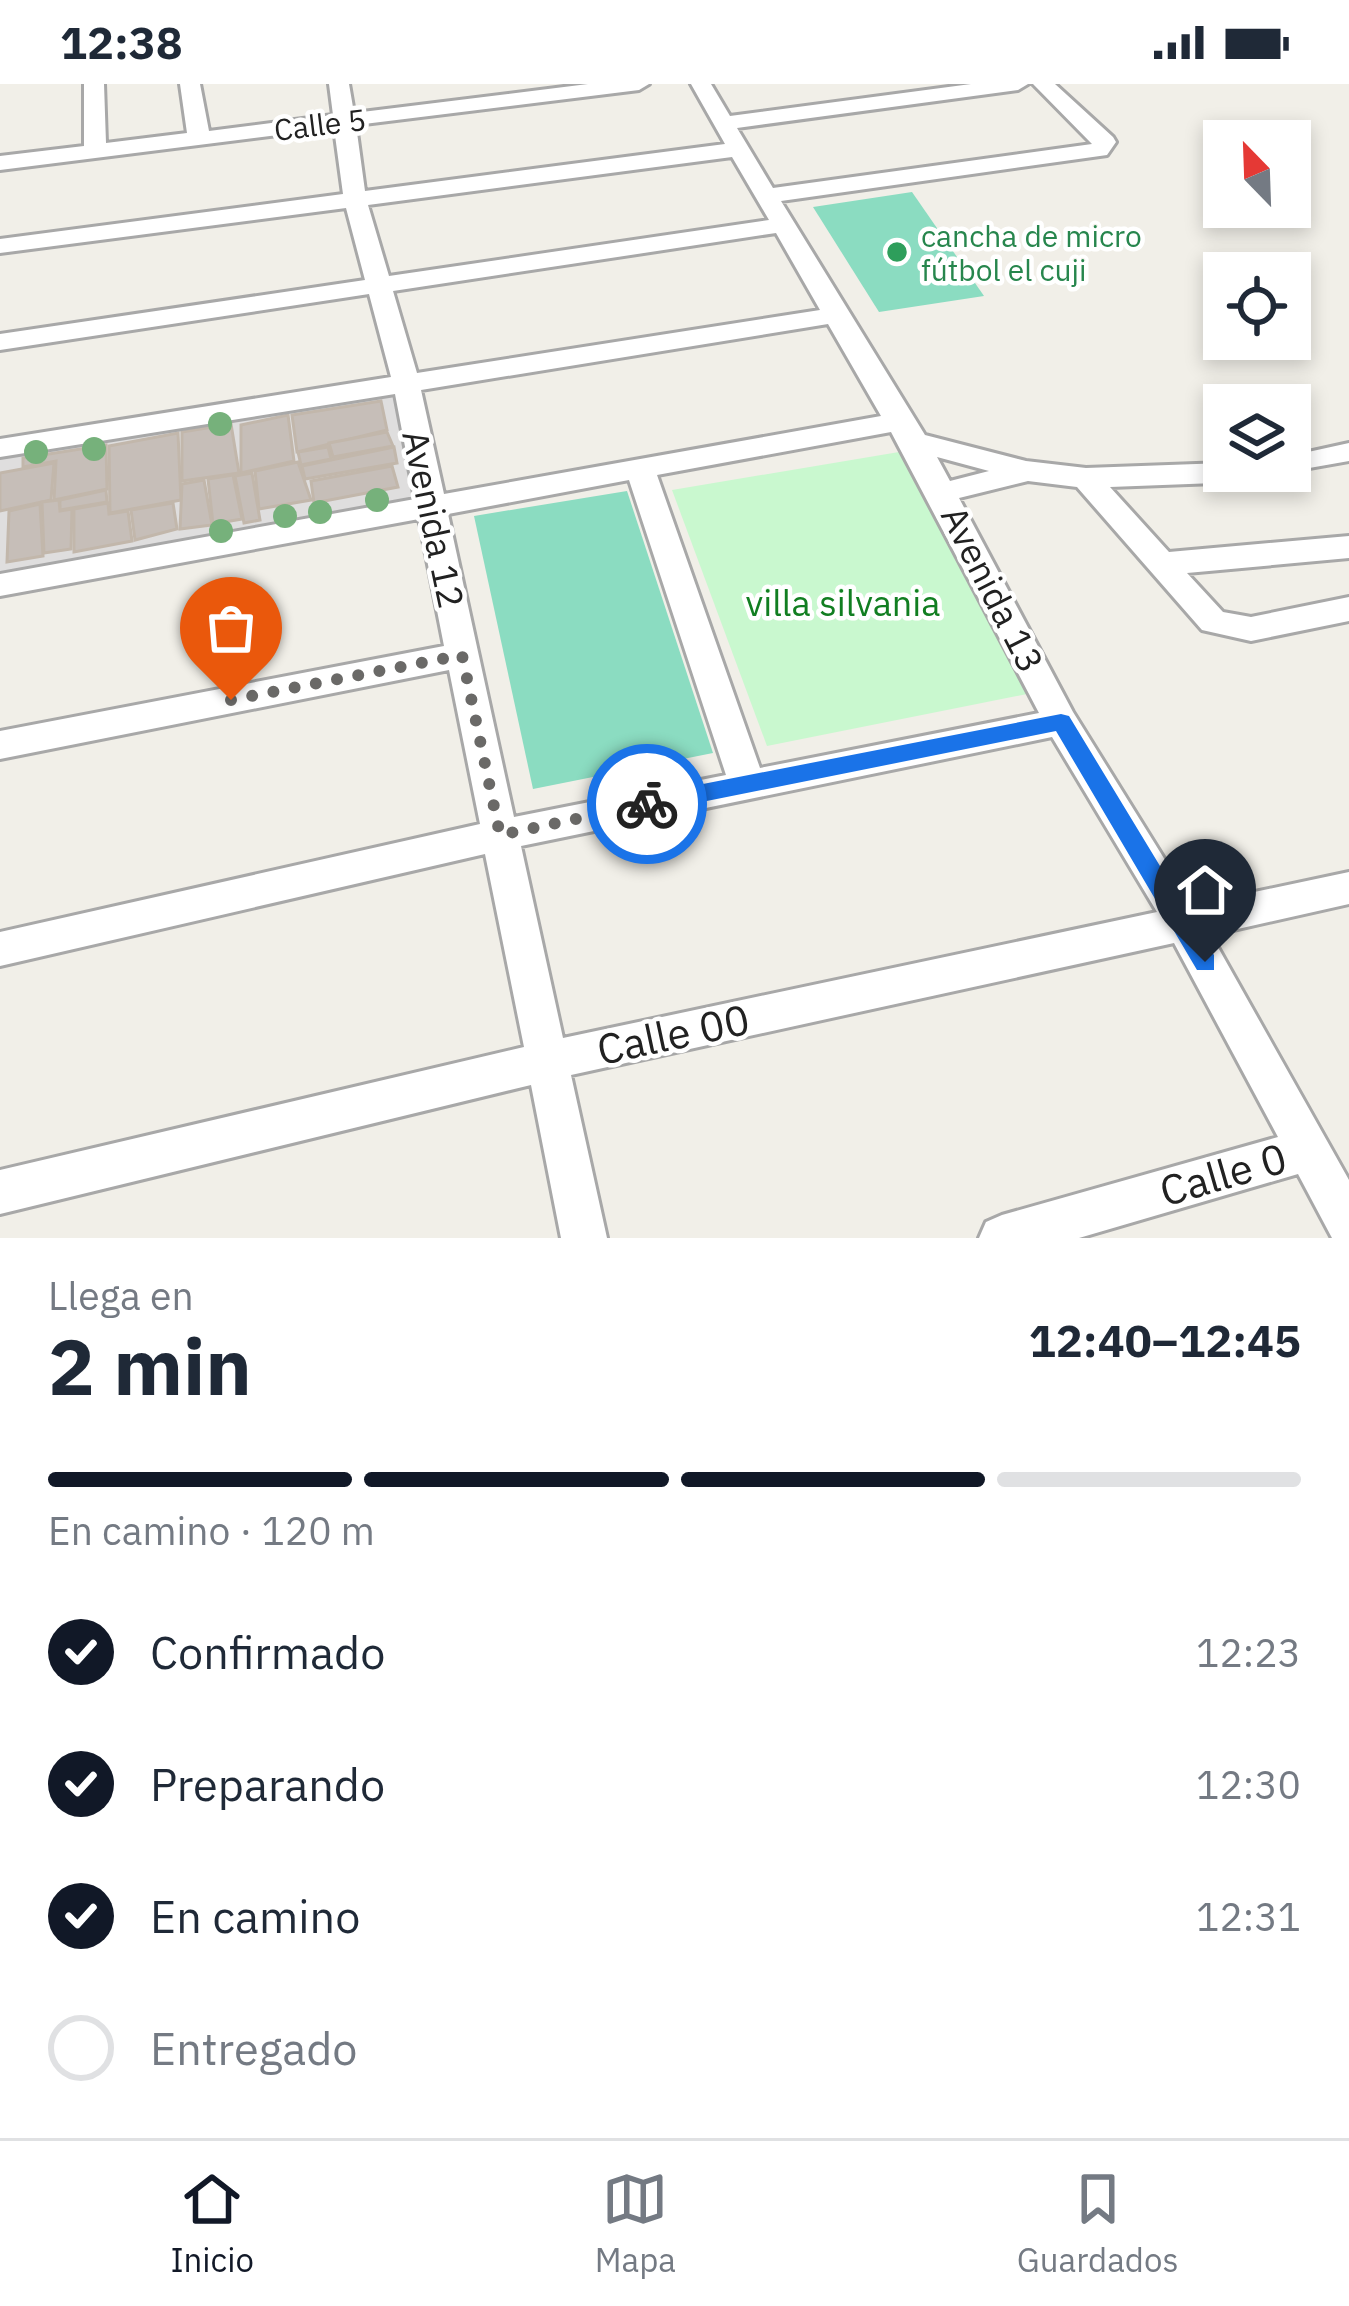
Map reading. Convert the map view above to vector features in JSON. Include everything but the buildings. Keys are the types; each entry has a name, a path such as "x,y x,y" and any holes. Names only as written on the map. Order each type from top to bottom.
{"street":[{"path":"94,84 94,152"},
{"path":"190,84 199,139"},
{"name":"Avenida 12","path":"339,84 355,199 406,383 584,1238"},
{"name":"Calle 5","path":"0,163 639,84"},
{"name":"Avenida 13","path":"701,84 943,492 1061,722 1185,925 1349,1224"},
{"path":"724,123 1018,84"},
{"path":"766,196 1099,150 1106,142 1043,84"},
{"path":"0,246 739,149"},
{"path":"0,342 784,225"},
{"path":"0,448 836,315"},
{"path":"0,585 640,469 907,432 1026,471 1086,478 1203,474"},
{"path":"1311,461 1349,452"},
{"path":"640,469 747,783"},
{"path":"943,492 1026,471"},
{"path":"1086,478 1214,622 1251,629 1349,609"},
{"path":"1162,564 1349,547"},
{"path":"0,745 462,655"},
{"path":"0,949 500,835 1061,722"},
{"name":"Calle 00","path":"0,1192 548,1061 1349,888"},
{"name":"Calle 0","path":"1002,1238 1306,1150"}],"shaded area":[{"path":"399,390 423,501 0,578 0,454"}],"green space":[{"name":"cancha de micro fútbol el cuji","path":"912,192 984,296 879,312 813,207"},
{"name":"villa silvania","path":"899,452 1032,693 767,746 672,490"},
{"path":"627,491 713,753 533,789 474,516"}],"way so far":[{"path":"231,700 462,655 500,835 647,804"}],"place":[{"name":"cancha de micro fútbol el cuji","path":"897,252"}],"route":[{"path":"647,804 1061,722 1205,962"}]}
